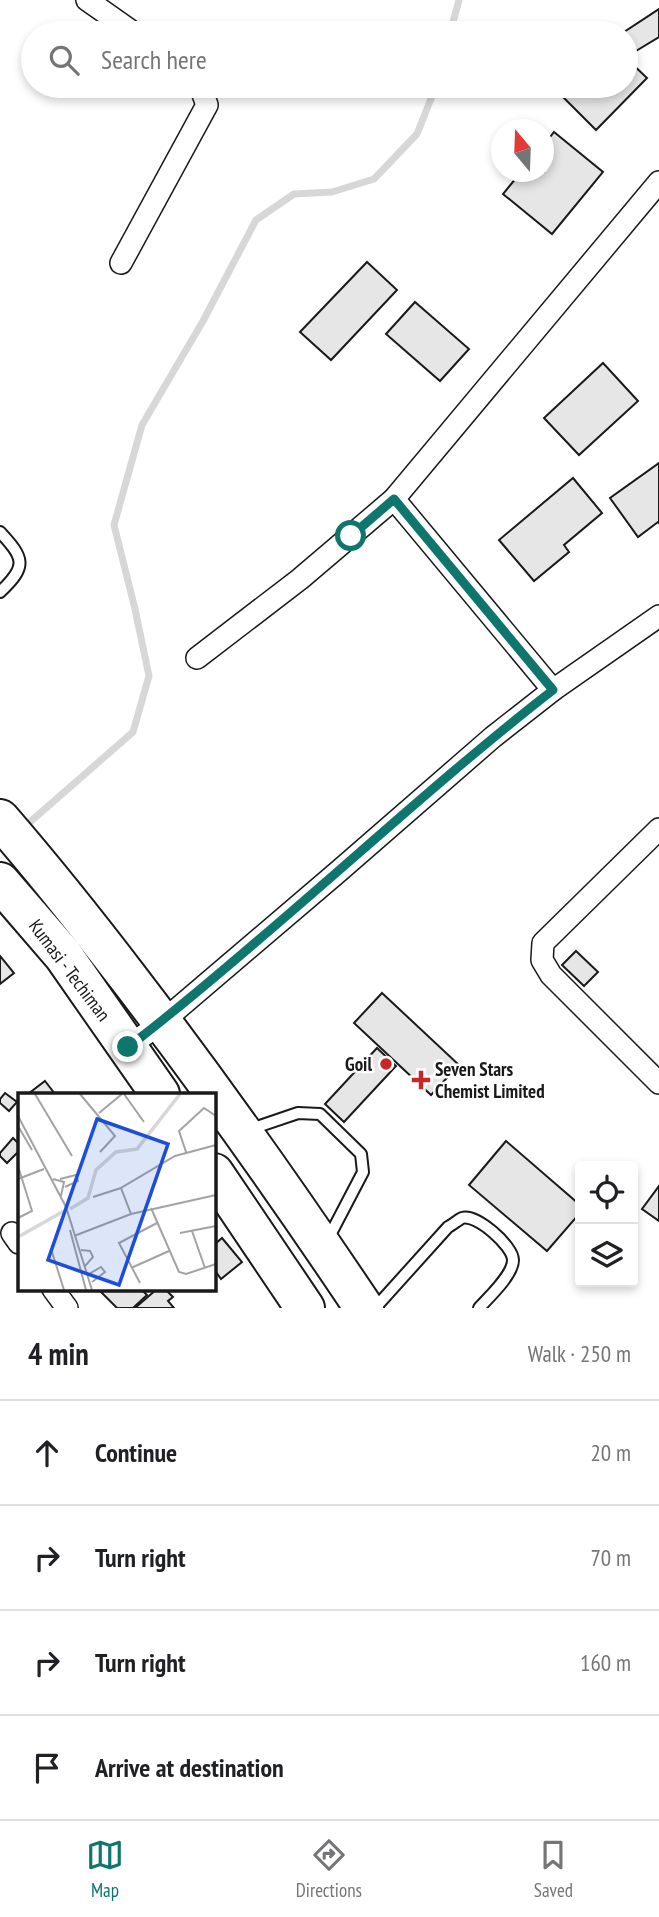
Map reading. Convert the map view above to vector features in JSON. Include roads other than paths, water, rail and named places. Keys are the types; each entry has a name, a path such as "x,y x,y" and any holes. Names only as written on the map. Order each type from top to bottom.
{"highway":[{"path":"0,819 30,853 214,1093"},
{"name":"Kumasi - Techiman","path":"0,882 63,955 159,1093"},
{"path":"215,1094 365,1308"},
{"path":"215,1174 305,1308"}],"street":[{"path":"87,0 117,21"},
{"path":"121,263 207,105 204,98"},
{"path":"197,659 300,579 394,499 659,182"},
{"path":"394,499 553,690"},
{"path":"128,1047 162,1022 493,737 553,690 659,617"},
{"path":"659,829 543,943 542,960 551,975 659,1083"},
{"path":"53,1290 67,1308"}],"lane":[{"path":"0,532 16,549 20,560 13,580 0,592"},
{"path":"243,1132 298,1113 320,1114 360,1154 363,1172 323,1247"},
{"path":"375,1308 449,1227 463,1217 475,1219 507,1245 513,1259 510,1272 479,1308"}],"waterway":[{"path":"453,21 459,0"},
{"path":"22,829 133,732 149,676 114,525 142,425 203,321 256,220 294,194 332,192 374,179 417,134 431,98"}],"place":[{"name":"Goil","path":"386,1064"},
{"name":"Seven Stars Chemist Limited","path":"421,1080"}]}
